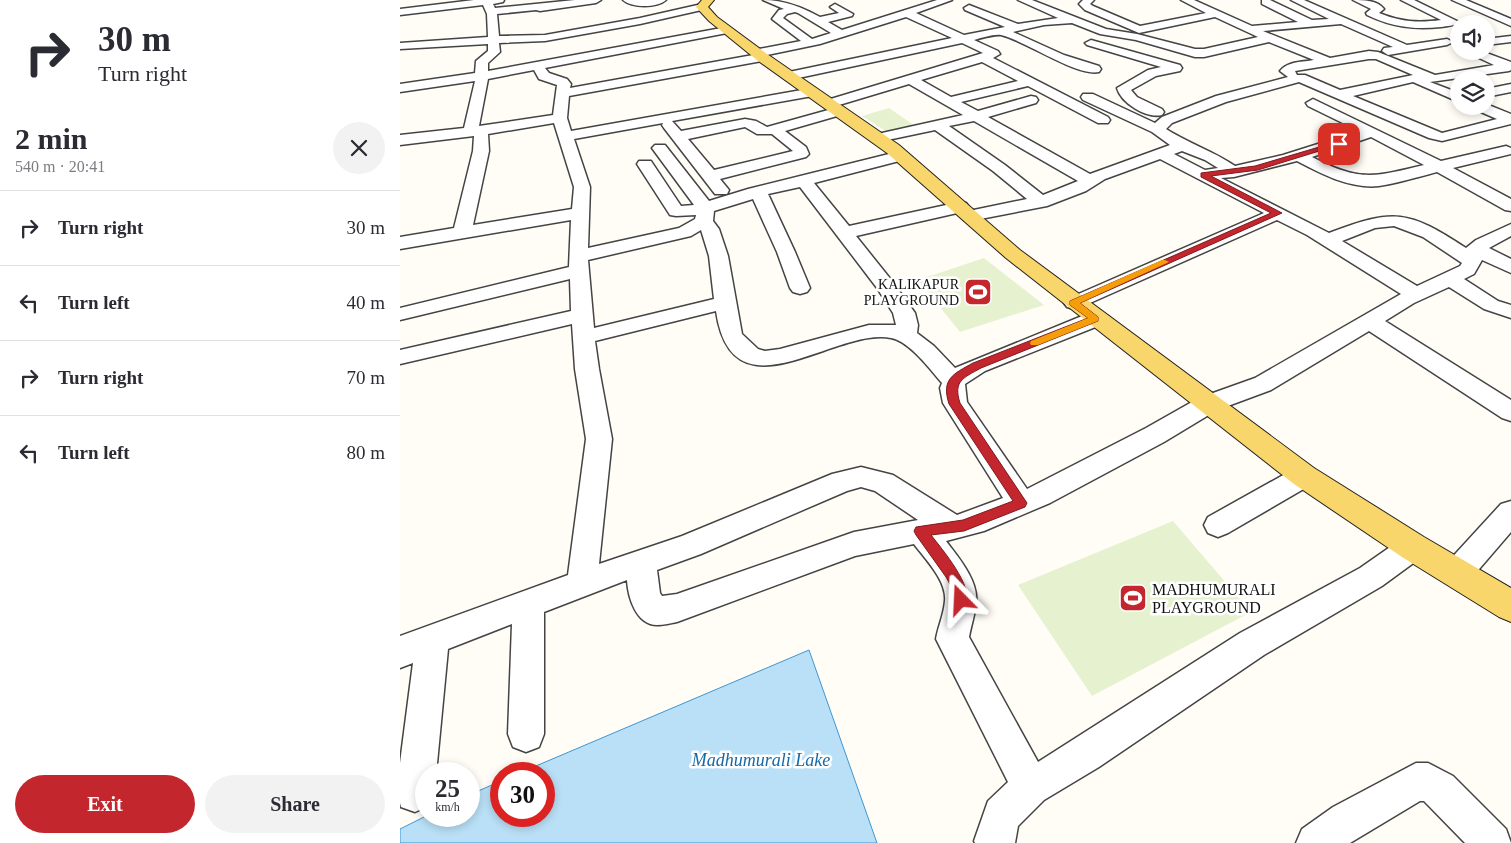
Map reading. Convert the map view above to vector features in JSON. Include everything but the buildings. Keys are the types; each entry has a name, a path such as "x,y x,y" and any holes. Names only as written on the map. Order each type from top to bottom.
{"main road":[{"path":"705,3 706,13 727,30 902,156 965,212 1074,303 1304,476 1413,547 1511,606"}],"street":[{"path":"400,46 439,37 492,41 541,16 596,0"},
{"path":"628,0 637,2 661,0"},
{"path":"768,0 789,6 840,34"},
{"path":"562,94 760,55 810,43 947,0"},
{"path":"1296,0 1339,21 1405,48"},
{"path":"1406,0 1450,21"},
{"path":"1457,0 1511,23"},
{"path":"400,12 429,5 493,1 491,12 494,52 482,61 476,131 481,152 474,171 463,232"},
{"path":"1086,1 1088,8 1139,30 1216,14"},
{"path":"1187,1 1270,38 1390,84"},
{"path":"1266,2 1311,24"},
{"path":"491,12 508,5 541,16 640,21 705,3"},
{"path":"1354,3 1369,4 1379,9 1371,13 1373,14 1392,23 1450,43"},
{"path":"819,21 848,14 838,4"},
{"path":"838,4 852,4"},
{"path":"1026,4 1104,32 1136,37 1195,53 1208,52 1270,38"},
{"path":"1026,4 1049,21"},
{"path":"429,5 438,19"},
{"path":"789,6 777,19 810,43"},
{"path":"1310,7 1335,6"},
{"path":"969,8 1017,28"},
{"path":"918,9 950,20"},
{"path":"881,11 901,15 993,52 988,57"},
{"path":"1264,18 1282,26"},
{"path":"789,76 1049,21 1072,20"},
{"path":"1249,29 1339,21"},
{"path":"1407,27 1450,23"},
{"path":"1034,24 1057,32"},
{"path":"967,26 1022,39 1060,58 1095,69"},
{"path":"1495,29 1511,34"},
{"path":"400,88 482,76 727,30"},
{"path":"433,83 439,37"},
{"path":"1495,41 1511,39"},
{"path":"1080,40 1176,68 1152,73 1124,88 1126,95 1131,99 1170,119"},
{"path":"1425,76 1368,88 1339,88 1318,85 1286,71 1294,67 1373,55 1405,48 1450,45"},
{"path":"1023,50 1038,47"},
{"path":"400,140 476,131 563,127 845,100 909,79 988,57 1006,54"},
{"path":"1373,55 1434,78 1510,66"},
{"path":"988,57 1017,76 1103,120"},
{"path":"1494,60 1510,66"},
{"path":"538,66 544,76 564,84 562,94 563,127 582,187 578,264 587,369 599,439 582,583"},
{"path":"1017,76 1036,72 1157,129 1179,144 1206,154 1234,172"},
{"path":"1446,77 1450,79"},
{"path":"1157,129 1170,119 1230,96 1300,78"},
{"path":"909,79 1090,181"},
{"path":"1412,79 1450,94"},
{"path":"950,101 1030,82"},
{"path":"878,138 1035,102 1005,88"},
{"path":"1339,88 1305,106 1305,109 1328,126 1354,138"},
{"path":"1339,88 1434,135 1442,137 1510,120"},
{"path":"1368,88 1393,100"},
{"path":"1495,91 1511,88"},
{"path":"1495,96 1511,102"},
{"path":"678,136 745,123 752,124 762,132 774,129 827,102"},
{"path":"1313,103 1372,132 1511,206"},
{"path":"1495,113 1510,120"},
{"path":"664,118 729,199"},
{"path":"938,125 1041,202"},
{"path":"711,176 801,154 801,150 774,129"},
{"path":"1203,175 1256,168 1372,132"},
{"path":"844,232 965,212 1041,202 1080,187 1120,167 1178,147 1179,144"},
{"path":"660,148 676,169 705,215 712,232 731,334 740,346 760,358 792,354 860,335 893,331 906,335 915,342 954,381"},
{"path":"1299,156 1331,173 1367,181 1387,181 1437,166 1506,151"},
{"path":"1161,154 1328,240 1416,294"},
{"path":"400,314 685,232 705,215 729,199 871,166 902,156"},
{"path":"676,169 648,169 676,210 705,215"},
{"path":"804,181 886,285 904,313 907,325 906,335"},
{"path":"758,192 786,252 800,288"},
{"path":"400,243 580,213"},
{"path":"1074,303 1278,213"},
{"path":"1328,240 1372,224 1395,220 1415,226 1474,255 1511,268"},
{"path":"642,562 644,596 649,606 656,611 677,608 854,544 974,523 1040,495 1147,440 1208,404 1263,384 1416,294 1467,270 1474,255 1511,229"},
{"path":"1449,278 1490,305 1511,312"},
{"path":"584,337 725,303"},
{"path":"400,357 582,315"},
{"path":"1021,503 954,404 950,391 954,381 962,373 977,366 1095,319"},
{"path":"1369,321 1511,412"},
{"path":"1218,526 1304,476"},
{"path":"400,652 582,583 691,545 842,481 861,477 883,483 954,528"},
{"path":"1457,573 1511,512"},
{"path":"921,531 951,573 960,590 961,600 954,622 952,639 1031,788"},
{"path":"995,843 1002,815 1031,788 1086,754 1252,644 1370,577 1413,547"},
{"path":"526,734 528,604"},
{"path":"419,762 433,639"},
{"path":"1316,843 1347,821 1416,782 1428,782 1440,789 1492,843"}],"green space":[{"path":"889,108 918,128 892,135 862,116"},
{"name":"KALIKAPUR PLAYGROUND","path":"984,258 1044,305 960,332 918,280"},
{"name":"MADHUMURALI PLAYGROUND","path":"1173,521 1251,612 1092,696 1018,585"}],"water":[{"name":"Madhumurali Lake","path":"809,650 877,843 400,843 400,829 415,822 415,827 480,827 480,790 490,786 490,827 555,827 555,762 545,762"}],"slow traffic":[{"path":"1035,343 1095,319 1074,303 1165,262"}],"place":[{"name":"KALIKAPUR PLAYGROUND","path":"978,292"},
{"name":"MADHUMURALI PLAYGROUND","path":"1133,598"}],"route":[{"path":"961,600 960,590 951,573 921,531 954,528 974,523 1021,503 954,404 950,391 954,381 962,373 977,366 1095,319 1074,303 1278,213 1203,175 1234,172 1271,165 1339,144"}]}
